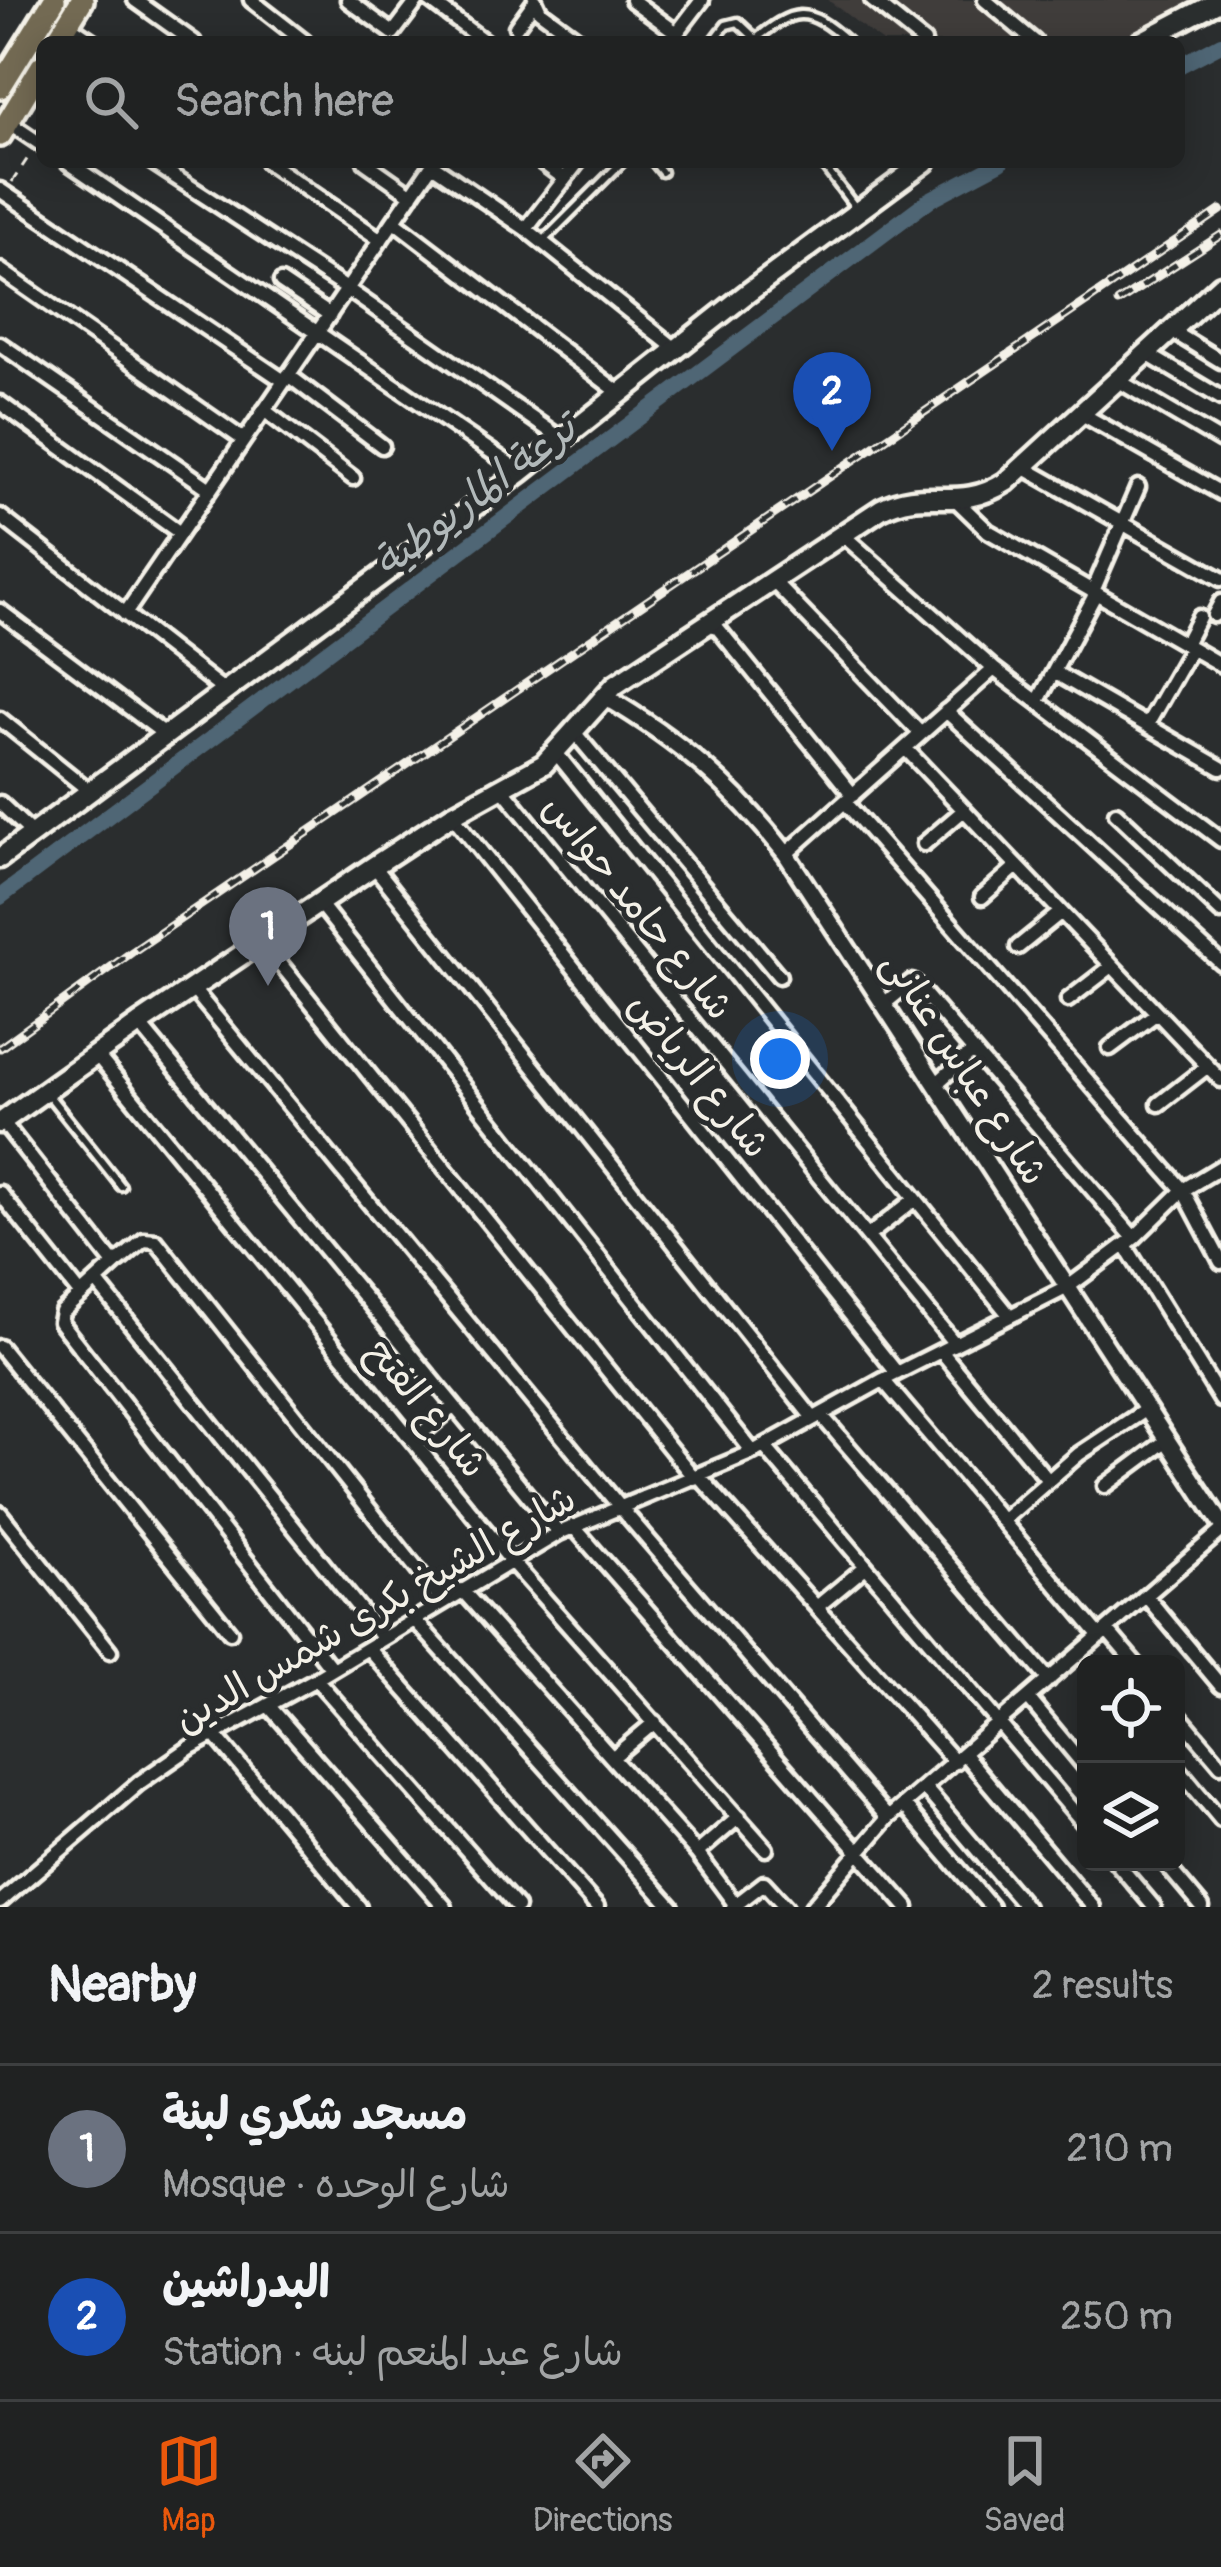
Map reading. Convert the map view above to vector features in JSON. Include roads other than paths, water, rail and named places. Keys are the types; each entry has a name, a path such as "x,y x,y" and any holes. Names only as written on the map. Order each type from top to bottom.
{"highway":[{"path":"0,87 54,0"},
{"path":"62,33 82,0"},
{"path":"4,128 36,83"}],"main road":[{"path":"1152,36 1218,1"},
{"path":"0,858 521,472 917,168"},
{"path":"1,1122 319,902 556,754 604,696 893,502 922,497 957,501 988,494 1221,285"}],"street":[{"path":"135,0 186,36"},
{"path":"251,0 297,36"},
{"path":"348,0 393,33 418,0"},
{"path":"429,0 474,36"},
{"path":"516,27 535,0"},
{"path":"535,0 540,11 574,36"},
{"path":"632,0 671,36"},
{"path":"675,36 702,0"},
{"path":"872,0 917,36"},
{"path":"985,0 1028,36"},
{"path":"4,128 36,145"},
{"path":"77,168 521,472"},
{"path":"161,168 347,289 563,440"},
{"path":"277,168 381,240"},
{"path":"374,168 412,195"},
{"path":"125,614 430,168"},
{"path":"439,168 526,229 677,350"},
{"path":"550,168 565,179"},
{"path":"526,229 573,168"},
{"path":"0,190 382,446"},
{"path":"394,221 621,394"},
{"path":"0,270 244,440"},
{"path":"280,282 329,315"},
{"path":"1172,331 1221,361"},
{"path":"0,344 210,489"},
{"path":"1147,354 1221,398"},
{"path":"1119,381 1221,441"},
{"path":"0,404 180,533"},
{"path":"264,410 352,478"},
{"path":"1082,414 1221,493"},
{"path":"1023,467 1221,578"},
{"path":"1038,700 1094,592 1138,487"},
{"path":"957,501 988,531 1221,664"},
{"path":"0,515 226,692"},
{"path":"843,535 994,669 1221,840"},
{"path":"773,581 921,734"},
{"path":"0,611 167,736"},
{"path":"1147,725 1211,611"},
{"path":"712,622 849,798 1183,1190 1221,1262"},
{"path":"786,854 994,669"},
{"path":"1054,672 1221,768"},
{"name":"شارع عباس عنانى","path":"604,696 659,728 707,766 750,808 786,854 1221,1527"},
{"path":"946,711 1221,963"},
{"path":"0,719 91,792"},
{"path":"574,732 779,976"},
{"path":"905,748 1221,1080"},
{"path":"556,754 1010,1316"},
{"name":"شارع حامد حواس","path":"502,788 956,1344"},
{"path":"0,803 33,834"},
{"path":"924,844 964,810"},
{"path":"1116,813 1221,912"},
{"name":"شارع الرياض","path":"452,815 897,1373"},
{"path":"374,866 817,1416 1049,1680"},
{"path":"982,897 1018,866"},
{"path":"319,902 759,1449 1077,1815"},
{"path":"1018,947 1061,912"},
{"path":"262,940 697,1477 1093,1907"},
{"path":"1068,1000 1112,966"},
{"path":"884,1004 914,982 973,1051 1130,1242 1221,1400"},
{"path":"192,988 620,1507 888,1818"},
{"path":"1110,1048 1157,1013"},
{"path":"139,1024 559,1533"},
{"path":"936,1084 973,1051"},
{"name":"شارع الفتح","path":"95,1054 511,1561 766,1849"},
{"path":"1160,1104 1208,1066"},
{"path":"1,1122 117,1262"},
{"path":"1217,1169 1221,1187"},
{"name":"شارع الشيخ بكرى شمس الدين","path":"0,1902 140,1783 214,1734 559,1533 759,1449 1068,1287 1130,1242 1183,1190 1217,1169"},
{"path":"0,1193 81,1295"},
{"path":"868,1236 915,1199"},
{"path":"332,1669 60,1322 62,1312 145,1240 156,1241 443,1602"},
{"path":"96,1281 383,1639"},
{"path":"0,1347 230,1632"},
{"path":"941,1351 1047,1479"},
{"path":"883,1380 1002,1521 1126,1655"},
{"path":"414,1440 454,1406"},
{"path":"1002,1521 1047,1479 1147,1409"},
{"path":"1105,1486 1167,1440"},
{"path":"0,1514 110,1652"},
{"path":"573,1526 907,1907"},
{"path":"1087,1655 1103,1633 1221,1527"},
{"path":"818,1606 864,1568"},
{"path":"462,1590 697,1853 734,1906 764,1883 786,1907"},
{"path":"1146,1596 1221,1686"},
{"path":"415,1619 672,1907"},
{"path":"368,1648 597,1907"},
{"path":"818,1904 888,1818 1049,1680 1077,1663"},
{"path":"316,1678 517,1907"},
{"path":"1028,1698 1082,1763"},
{"path":"268,1705 446,1907"},
{"path":"612,1758 655,1722"},
{"path":"1185,1723 1221,1766"},
{"path":"214,1734 359,1907"},
{"path":"1185,1777 1221,1820"},
{"path":"924,1787 1026,1907"},
{"path":"904,1804 992,1907"},
{"path":"697,1853 739,1817"},
{"path":"1124,1871 1154,1907"},
{"path":"1172,1871 1202,1907"}],"lane":[{"path":"759,36 781,19 800,13 819,19 840,36"},
{"path":"718,36 726,25 738,22 750,36"},
{"path":"542,242 616,168"},
{"path":"659,168 662,172"},
{"path":"826,168 858,210"},
{"path":"45,1090 121,1186"}],"waterway":[{"name":"ترعة الماريوطية","path":"1185,63 1221,44"},
{"name":"ترعة الماريوطية","path":"0,897 929,200 990,168"}],"railway":[{"path":"0,1048 132,952 1221,210"},
{"path":"1118,302 1221,235"}],"place":[{"name":"البدراشين","path":"832,451"},
{"name":"مسجد شكري لبنة","path":"268,986"}]}
